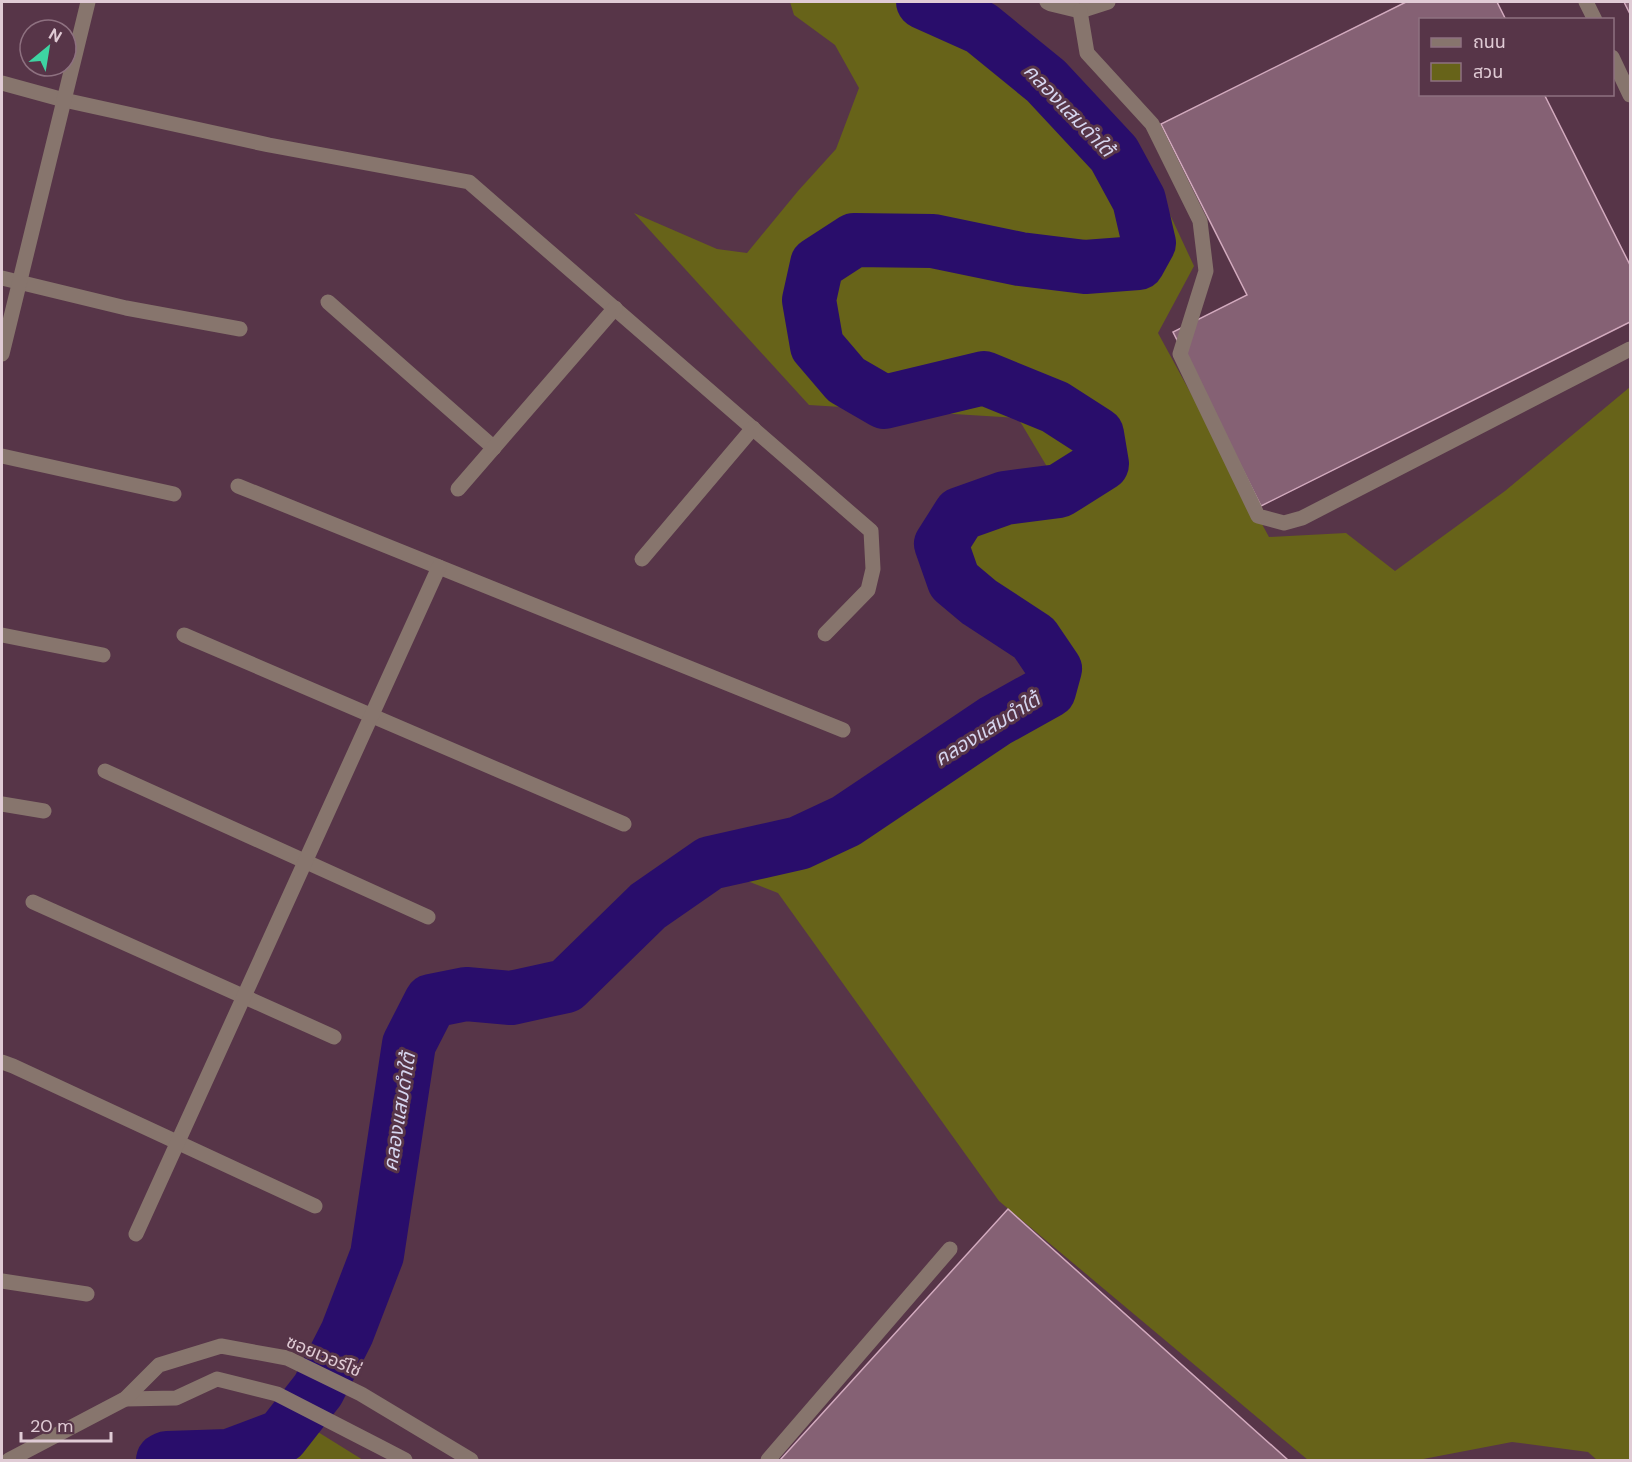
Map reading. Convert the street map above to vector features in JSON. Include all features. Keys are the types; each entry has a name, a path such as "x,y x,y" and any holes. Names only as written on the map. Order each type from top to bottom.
{"street":[{"path":"2,354 88,2"},
{"path":"1047,2 1080,11 1108,2"},
{"path":"1586,2 1594,18"},
{"path":"1080,11 1087,53 1152,124 1200,220 1206,271 1179,354 1258,516 1284,523 1302,518 1630,349"},
{"path":"1614,61 1630,95"},
{"path":"2,83 64,100 269,145 469,182 871,531 873,569 868,590 825,634"},
{"path":"2,278 126,308 240,329"},
{"path":"328,302 494,448"},
{"path":"458,489 615,308"},
{"path":"642,559 753,428"},
{"path":"2,456 174,494"},
{"path":"238,486 843,730"},
{"path":"136,1234 439,567"},
{"path":"2,635 103,655"},
{"path":"184,635 624,824"},
{"path":"105,771 428,918"},
{"path":"2,804 44,811"},
{"path":"33,902 334,1037"},
{"path":"2,1062 315,1206"},
{"path":"768,1461 950,1250"},
{"path":"2,1281 87,1294"},
{"name":"ซอยเวอร์โซ่","path":"9,1461 124,1399 159,1365 221,1346 287,1358 361,1394 471,1461"},
{"name":"ซอยเวอร์โซ่","path":"124,1399 176,1398 217,1379 277,1394 405,1461"}],"green space":[{"path":"790,2 903,2 1016,63 1030,37 1145,161 1194,266 1158,333 1269,537 1346,533 1395,571 1505,491 1630,387 1630,1460 1597,1460 1588,1452 1512,1442 1418,1460 1308,1460 999,1201 778,893 737,877 837,853 967,758 1056,704 1078,665 972,579 954,555 984,517 1060,505 1046,465 1018,418 809,405 634,213 717,249 747,253 836,149 859,88 835,45 794,15"},
{"path":"318,1432 363,1460 250,1460"}],"building":[{"path":"1406,2 1497,2 1505,18 1419,18 1419,96 1545,96 1630,265 1630,322 1261,506 1173,332 1247,295 1161,124"},
{"path":"1624,2 1630,2 1630,14"},
{"path":"1008,1209 1288,1460 780,1460"}],"waterway":[{"name":"คลองแสมดำใต้","path":"163,1460 229,1456 282,1436 318,1390 347,1333 377,1255 409,1044 431,1001 466,994 511,998 566,986 648,906 710,863 799,843 846,821 995,721 1049,691 1055,669 1034,638 979,602 954,581 941,544 960,514 1005,498 1059,491 1102,464 1097,434 1055,407 984,378 884,402 846,380 817,346 809,300 817,264 854,240 933,241 1020,259 1085,267 1138,263 1149,243 1139,200 1114,154 1046,81 981,28 923,2"}]}
